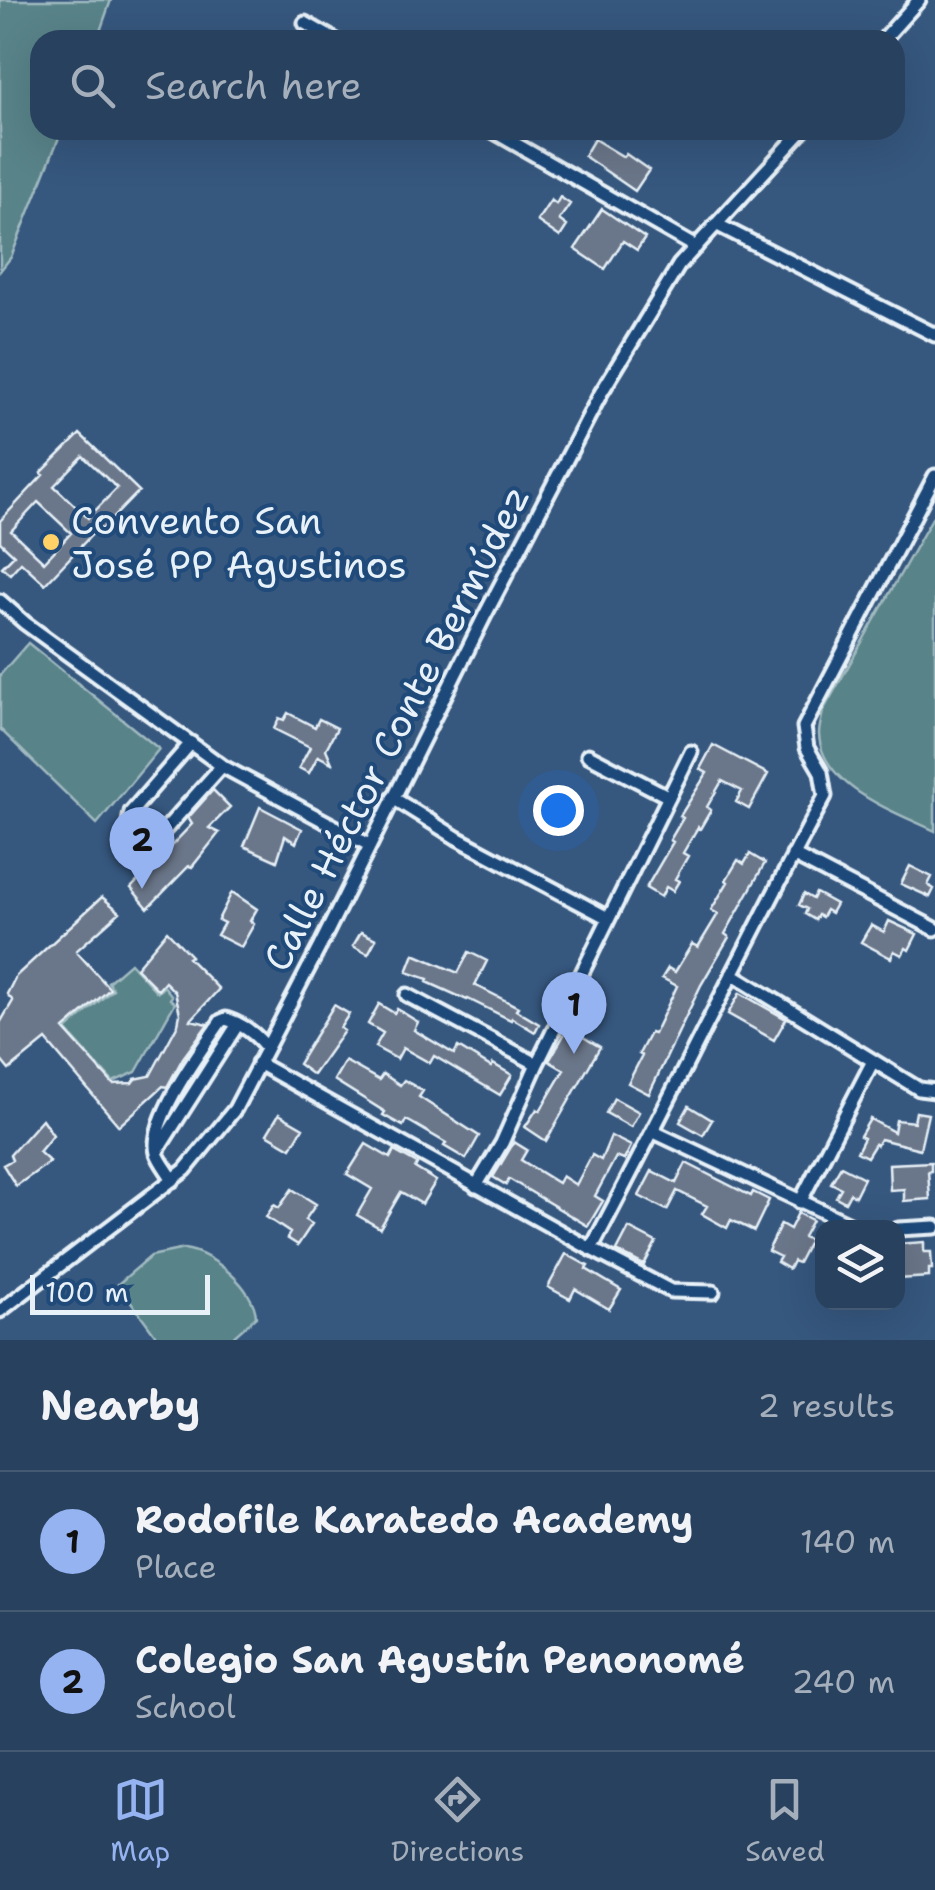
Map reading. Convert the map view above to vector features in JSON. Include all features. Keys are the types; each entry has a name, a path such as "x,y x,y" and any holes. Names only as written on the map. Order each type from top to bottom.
{"street":[{"path":"893,30 919,0"},
{"path":"305,22 319,30"},
{"path":"509,140 696,247"},
{"name":"Calle Héctor Conte Bermúdez","path":"0,1311 185,1170 235,1109 601,393 679,265 794,140"},
{"path":"716,224 935,336"},
{"path":"591,1249 825,796 822,772 807,748 804,727 935,476"},
{"path":"0,600 40,634 222,766 369,845"},
{"path":"190,743 132,812 127,833 135,843 153,843 222,766"},
{"path":"476,1186 502,1143 691,752"},
{"path":"588,755 669,797"},
{"path":"393,798 457,838 608,918"},
{"path":"794,854 935,929"},
{"path":"732,974 919,1089 935,1091"},
{"path":"407,995 538,1064"},
{"path":"173,1180 157,1152 162,1116 220,1021 238,1024 266,1047"},
{"path":"800,1202 873,1061"},
{"path":"258,1063 670,1291 713,1292"},
{"path":"654,1132 840,1220"},
{"path":"905,1229 935,1227"}],"green space":[{"path":"0,0 111,0 100,30 30,30 30,140 58,140 11,257 0,271"},
{"path":"935,513 935,831 882,806 846,783 823,753 819,734 823,711"},
{"path":"28,643 159,749 97,824 0,729 0,675"},
{"path":"130,963 156,991 164,986 175,1003 136,1072 113,1082 66,1030 113,989 108,982"},
{"path":"184,1249 219,1264 240,1284 254,1306 256,1317 230,1340 159,1340 118,1284 151,1256"}],"building":[{"path":"596,140 649,170 635,191 584,156"},
{"path":"560,197 570,204 559,220 567,226 560,237 537,221 551,200 556,204"},
{"path":"602,209 645,238 637,250 623,241 605,269 575,249"},
{"path":"80,434 139,491 45,584 21,562 10,574 2,567 14,555 0,542 0,521","holes":["83,456 117,488 88,518 54,486","38,502 71,533 44,562 11,531"]},
{"path":"288,713 315,727 319,719 337,728 326,749 332,763 318,756 309,773 299,768 310,747 274,729 279,718 284,720"},
{"path":"713,745 768,774 749,809 736,802 742,791 722,781 707,807 711,810 683,853 688,856 675,879 679,881 673,891 666,887 661,897 646,888 673,842 670,840 683,818 680,816 707,773 700,769"},
{"path":"213,790 230,807 209,828 219,833 192,867 148,908 131,888 192,824 188,818"},
{"path":"260,807 302,829 296,843 285,836 277,861 244,846"},
{"path":"750,854 765,863 725,934 729,937 701,985 649,1094 628,1083 642,1056 639,1054 650,1033 654,1034 677,986 662,978 668,968 675,972 692,944 698,947 718,914 711,910 726,880 738,860 744,864"},
{"path":"910,866 932,877 928,885 934,889 930,897 901,884"},
{"path":"232,892 257,909 250,921 254,924 241,947 217,935 224,923 218,920"},
{"path":"816,893 836,904 831,913 826,910 815,920 799,905 804,894 813,899"},
{"path":"102,897 120,912 76,951 110,989 64,1029 113,1084 132,1083 150,1076 178,1024 175,992 165,982 158,990 136,968 167,931 219,989 191,1020 208,1024 167,1087 163,1086 119,1126 46,1040 9,1070 0,1059 0,1023 13,1001 7,994 16,976"},
{"path":"889,921 917,934 909,950 906,948 902,955 894,951 891,958 861,942 871,925 884,932"},
{"path":"361,932 376,939 368,954 353,946"},
{"path":"469,952 487,961 475,985 518,1007 516,1010 539,1024 535,1032 407,972 414,954 458,973"},
{"path":"740,993 786,1019 774,1040 728,1014"},
{"path":"379,1004 394,1013 397,1009 418,1022 414,1030 454,1054 458,1047 512,1075 500,1095 434,1056 430,1063 403,1048 397,1059 375,1047 383,1033 368,1024"},
{"path":"334,1005 349,1014 340,1028 344,1031 313,1075 298,1064"},
{"path":"568,1028 600,1047 546,1141 525,1127 537,1109 540,1111 564,1070 549,1061"},
{"path":"345,1061 379,1080 383,1074 400,1085 404,1080 423,1091 419,1097 479,1136 466,1159 412,1123 406,1120 403,1126 383,1115 385,1112 334,1080"},
{"path":"614,1098 639,1112 631,1127 606,1113"},
{"path":"689,1106 712,1120 703,1135 680,1122"},
{"path":"916,1112 928,1114 920,1149 880,1139 867,1157 857,1152 864,1138 860,1136 870,1119 894,1132 896,1120 914,1122"},
{"path":"279,1114 303,1128 291,1148 267,1134"},
{"path":"42,1119 53,1135 39,1152 50,1162 16,1186 3,1165 12,1160 10,1155"},
{"path":"611,1136 631,1146 624,1160 616,1157 595,1196 603,1201 588,1226 509,1179 506,1185 493,1177 514,1142 527,1150 521,1160 558,1183 562,1176 576,1185 592,1155 601,1160"},
{"path":"366,1144 390,1158 394,1151 436,1181 422,1204 401,1192 380,1228 357,1215 372,1189 347,1174"},
{"path":"931,1162 930,1199 904,1201 904,1189 890,1190 889,1164"},
{"path":"686,1163 751,1196 753,1192 769,1200 754,1231 731,1220 727,1228 702,1214 707,1206 677,1191 667,1210 639,1196 652,1171 676,1183"},
{"path":"841,1166 864,1178 855,1196 850,1193 845,1202 836,1197 841,1188 831,1183"},
{"path":"292,1189 316,1204 305,1220 312,1224 298,1245 287,1238 290,1233 266,1217 274,1205 279,1208"},
{"path":"798,1213 812,1220 803,1237 810,1240 798,1263 793,1261 789,1269 777,1262 780,1257 768,1251 781,1224 790,1229"},
{"path":"629,1228 656,1242 644,1265 617,1251"},
{"path":"924,1242 924,1252 931,1252 929,1277 905,1279 905,1243"},
{"path":"566,1254 621,1290 609,1309 575,1289 570,1299 548,1287"}],"place":[{"name":"Convento San José PP Agustinos","path":"51,542"},
{"name":"Colegio San Agustín Penonomé","path":"142,889"},
{"name":"Rodofile Karatedo Academy","path":"574,1054"}]}
